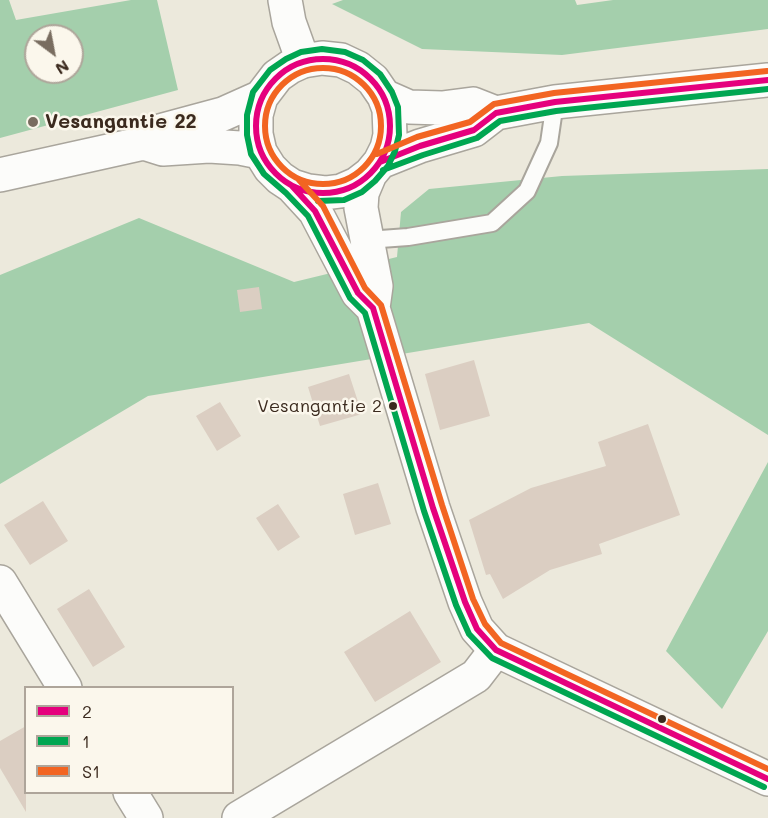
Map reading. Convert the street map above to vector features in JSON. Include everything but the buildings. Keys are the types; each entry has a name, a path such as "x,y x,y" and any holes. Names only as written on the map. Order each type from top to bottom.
{"street":[{"path":"287,11 303,61"},
{"path":"373,308 358,293 315,211 292,186 270,168 260,152 256,134 256,115 261,97 277,76 303,61 322,58 341,60 358,68 373,80 384,96 391,122 390,135 387,148 362,193 361,208 376,286 373,308 433,508 465,602 477,629 496,650 768,779"},
{"path":"292,186 325,193 341,191 357,184 375,168 420,146 474,130 496,113 555,102 768,80"},
{"path":"384,96 409,107 442,108 473,104 496,113"},
{"path":"0,175 144,143 160,131 223,114 261,97"},
{"path":"144,143 163,149 209,146 260,152"},
{"path":"0,582 64,686"},
{"path":"239,818 476,676 496,650"},
{"path":"131,794 146,818"}],"lane":[{"path":"367,240 408,237 492,223 526,191 549,143 555,102"}],"green space":[{"path":"0,0 9,0 16,20 131,0 157,0 178,90 0,138"},
{"path":"343,0 575,0 577,5 613,0 768,0 768,29 562,55 422,49 332,4"},
{"path":"768,169 768,435 589,323 148,396 0,484 0,275 139,218 294,282 397,257 401,212 429,189 562,176"},
{"path":"768,462 768,631 722,709 666,651"}],"transit line":[{"name":"1","path":"318,201 344,200 362,192 388,166 399,135 398,107 392,92 380,74 363,60 345,52 322,49 301,52 286,59 270,70 253,92 247,115 247,135 251,154 264,174 308,216 350,298 365,313 424,511 456,605 469,634 492,658 764,787"},
{"name":"2","path":"323,59 349,64 371,78 385,100 390,126 385,152 371,174 349,188 323,193 297,188 275,174 261,152 256,126 261,100 275,78 297,64 323,59"},
{"name":"S1","path":"323,68 345,72 364,85 377,104 381,126 377,148 364,167 345,180 323,184 301,180 282,167 269,148 265,126 269,104 282,85 301,72 323,68"},
{"name":"S1","path":"377,154 417,137 470,122 494,104 554,93 767,71"},
{"name":"2","path":"380,162 420,146 474,130 496,113 555,102 768,80"},
{"name":"1","path":"383,170 477,138 500,121 556,111 768,89"},
{"name":"S1","path":"299,180 323,206 365,288 381,305 442,505 473,599 485,624 501,643 768,769"},
{"name":"2","path":"292,186 315,211 358,293 373,308 433,508 465,602 477,629 496,650 768,779"}],"place":[{"name":"Vesangantie 22","path":"33,122"},
{"name":"Vesangantie 2","path":"393,406"}]}
